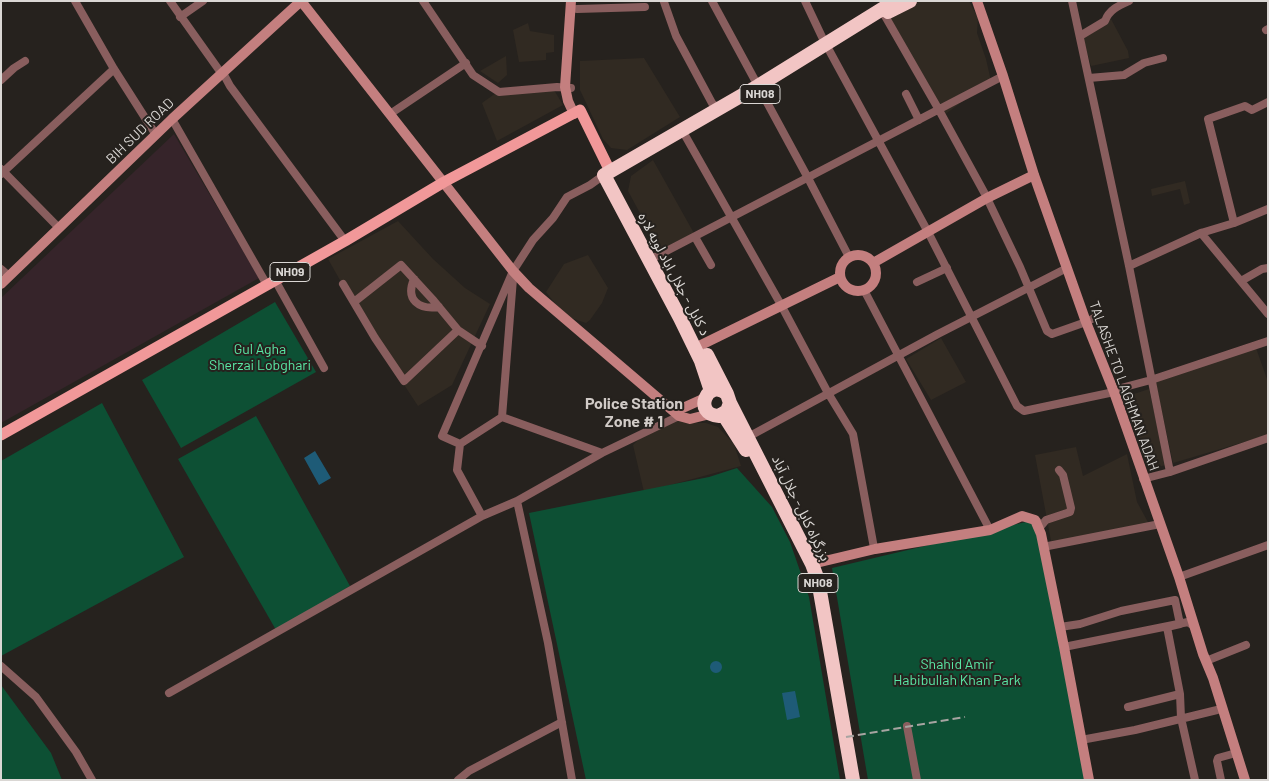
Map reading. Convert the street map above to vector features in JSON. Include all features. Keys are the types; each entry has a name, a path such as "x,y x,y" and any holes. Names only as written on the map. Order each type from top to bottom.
{"highway":[{"name":"NH08","path":"609,176 760,89 828,47 885,7 910,1"},
{"name":"NH08","path":"684,133 718,108 760,89"},
{"name":"بزرگراه کابل- جلال آباد","path":"609,176 655,257 701,345 723,406 796,549 807,577 812,592 845,780"},
{"name":"د کابل - جلال اباد لویه لاره","path":"609,176 701,360 708,394 705,407 723,406"},
{"path":"708,394 719,390 723,406"},
{"name":"بزرگراه کابل- جلال آباد","path":"723,406 748,437 812,564 818,580 853,780"}],"main road":[{"name":"BIH SUD ROAD","path":"4,276 59,228 301,1"},
{"path":"301,1 513,271 529,288 675,412 690,419 700,417 723,406"},
{"name":"TALASHE TO LAGHMAN ADAH","path":"976,1 1003,76 1034,175 1068,268 1091,320 1143,479 1213,678 1245,780"},
{"path":"575,4 568,87 577,112 609,176"},
{"name":"NH09","path":"1,435 345,241 444,182 577,112"},
{"path":"873,263 987,198 1034,175"},
{"path":"862,255 873,263 876,276 870,286 858,291 851,290 845,286 840,277 841,266 849,257 862,255"},
{"path":"701,345 840,277"},
{"path":"675,412 708,394"},
{"path":"812,564 875,549 990,530 1022,516 1035,520 1041,534 1089,780"}],"street":[{"path":"75,1 114,69 156,135"},
{"path":"170,1 223,73 230,86 345,241"},
{"path":"180,17 202,1"},
{"path":"423,1 473,75 499,92 568,87"},
{"path":"712,1 849,257"},
{"path":"805,1 828,47 880,140 1017,406 1024,411 1114,392 1120,388 1151,380 1268,341"},
{"path":"1072,1 1129,266 1170,472"},
{"path":"1080,36 1105,21 1107,14 1128,1"},
{"path":"664,2 676,36 712,103 718,108"},
{"path":"575,4 645,7"},
{"path":"885,7 987,198 1048,331 1052,334 1091,320"},
{"path":"1088,78 1124,75 1144,63 1163,58"},
{"path":"1,80 25,61"},
{"path":"390,114 466,63"},
{"path":"59,228 2,172 114,69"},
{"path":"655,257 1003,76"},
{"path":"906,94 919,120"},
{"path":"1234,224 1208,119 1245,106 1252,110 1268,102"},
{"path":"172,120 324,368"},
{"path":"684,133 828,393 853,434 875,549"},
{"path":"460,444 442,436 513,271 533,240 553,218 567,197 609,176"},
{"path":"1129,266 1201,234 1234,224 1268,209"},
{"path":"1201,234 1268,314"},
{"path":"695,237 711,264"},
{"path":"354,302 401,265 458,330 482,346"},
{"path":"917,282 947,268"},
{"path":"748,437 899,355 1068,268"},
{"path":"1241,281 1262,269 1268,268"},
{"path":"502,417 513,271"},
{"path":"414,279 411,291 416,303 423,308 439,307"},
{"path":"342,284 404,381 458,330"},
{"path":"864,290 990,530"},
{"path":"169,692 482,516 518,501 675,412"},
{"path":"460,444 502,417"},
{"path":"502,417 602,453"},
{"path":"1143,479 1170,472 1268,438"},
{"path":"460,444 457,470 482,516"},
{"path":"1035,520 1041,526 1046,520 1070,512 1071,508 1063,475 1059,470"},
{"path":"518,501 548,643 572,780"},
{"path":"1043,547 1160,524"},
{"path":"1178,577 1268,545"},
{"path":"1060,627 1080,624 1122,611 1175,600 1180,624 1064,646"},
{"path":"1167,627 1188,622 1195,627"},
{"path":"1167,627 1180,694 1181,718 1195,780"},
{"path":"1206,661 1246,645"},
{"path":"1,666 36,697 76,752 92,780"},
{"path":"1128,707 1180,694"},
{"path":"1081,740 1135,730 1217,710"},
{"path":"458,780 469,771 562,722"},
{"path":"907,726 918,780"},
{"path":"1221,780 1218,758 1236,753"}],"shaded area":[{"path":"918,1 969,1 978,18 977,33 991,81 944,115 887,17"},
{"path":"1111,19 1128,51 1129,58 1091,66 1083,38"},
{"path":"528,23 530,31 554,35 554,52 546,53 546,60 519,62 513,30"},
{"path":"506,56 507,75 498,83 480,71"},
{"path":"644,58 680,117 627,150 611,148 603,139 580,90 580,61"},
{"path":"554,90 563,105 497,141 482,103 496,93"},
{"path":"174,134 259,278 1,423 1,298"},
{"path":"653,160 695,235 661,252 628,191 631,176"},
{"path":"1185,181 1190,203 1184,205 1180,189 1152,196 1151,189"},
{"path":"398,221 433,259 465,288 490,304 452,385 418,406 370,333 328,259"},
{"path":"588,255 608,288 602,303 586,323 565,316 546,292 564,264"},
{"path":"941,338 966,382 931,400 906,359"},
{"path":"1256,348 1268,382 1268,435 1173,463 1155,380"},
{"path":"1149,389 1166,465 1150,469 1125,397"},
{"path":"674,419 690,423 706,423 718,427 734,444 741,466 644,492 633,445 642,436"},
{"path":"1076,447 1083,476 1127,454 1137,502 1149,524 1090,537 1051,541 1035,455"}],"green space":[{"name":"Gul Agha Sherzai Lobghari","path":"275,302 316,372 181,448 142,380"},
{"path":"102,403 184,557 1,656 1,461"},
{"path":"256,416 350,586 276,630 178,459"},
{"path":"737,468 772,507 790,542 809,597 840,780 586,780 529,513 709,477"},
{"name":"Shahid Amir Habibullah Khan Park","path":"1034,520 1086,780 868,780 832,568"},
{"path":"1,685 51,753 62,780 1,780"}],"water":[{"path":"315,451 331,478 319,485 304,458"},
{"path":"714,661 718,661 722,667 718,673 714,673 710,669 710,665"},
{"path":"795,691 800,717 787,720 782,693"}],"railway":[{"path":"846,737 965,717"}],"district":[{"name":"Police Station Zone # 1","path":"634,413"}]}
